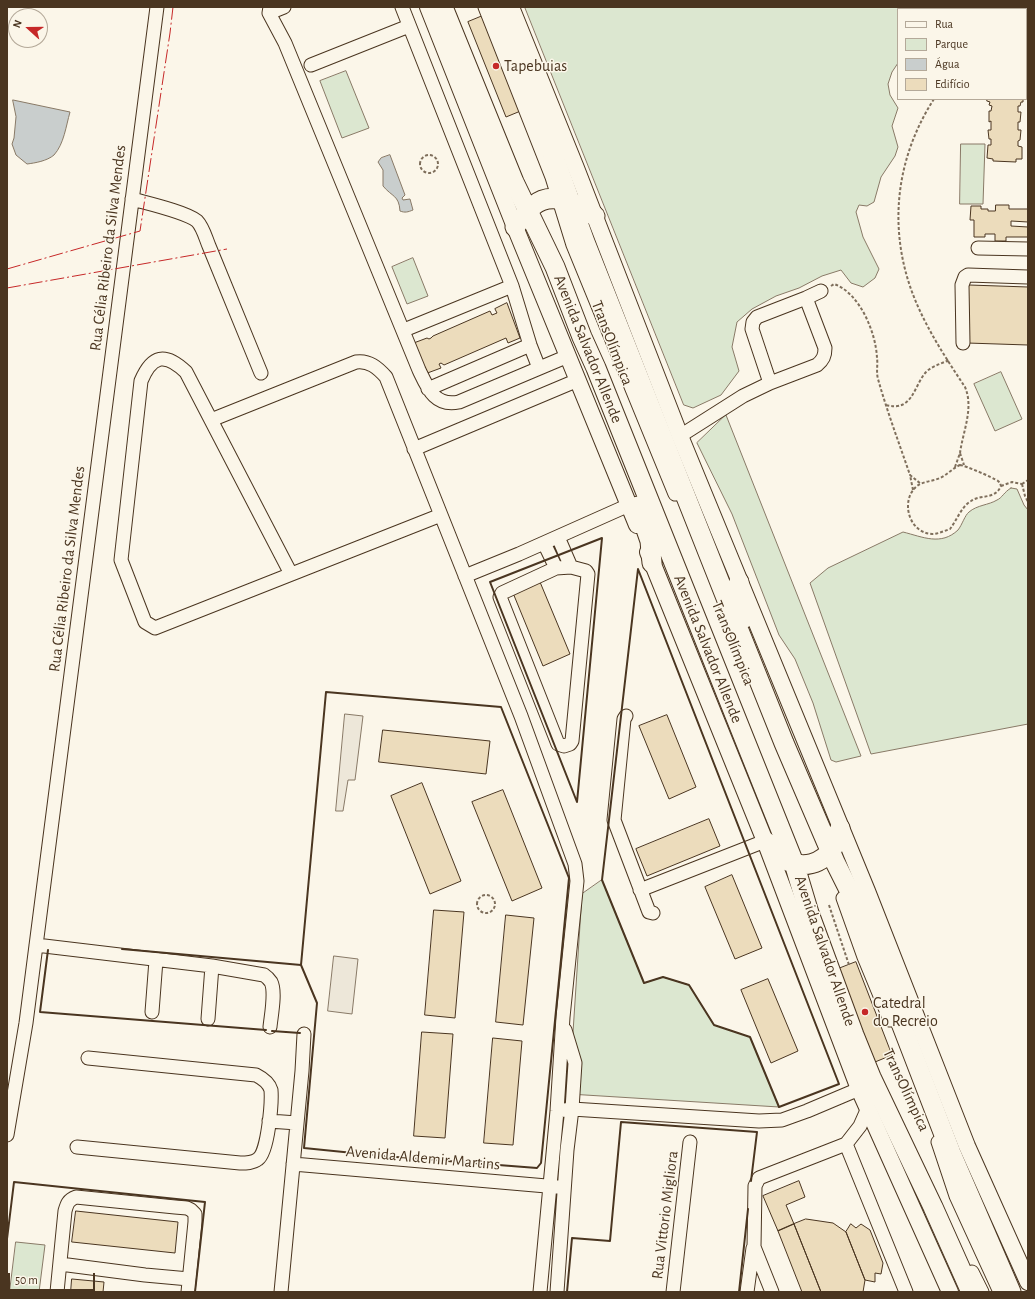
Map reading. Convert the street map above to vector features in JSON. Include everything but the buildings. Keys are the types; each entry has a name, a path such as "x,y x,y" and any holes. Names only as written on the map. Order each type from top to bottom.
{"highway":[{"name":"Avenida Salvador Allende","path":"443,7 492,130 530,208 555,268 799,864 809,913 854,1035 971,1292"},
{"path":"495,7 545,132 564,200 784,743 827,855 852,896 951,1153 1011,1292"},
{"path":"515,227 530,208 548,199 564,200 581,207 595,216"},
{"path":"596,368 597,382 650,541 652,563"},
{"path":"739,582 738,597 740,606 783,724 784,743"},
{"path":"765,841 784,858 799,864 815,864 827,855 838,838 840,828"}],"main road":[{"name":"Avenida Salvador Allende","path":"428,7 515,227 765,841 860,1089 950,1292"},
{"path":"511,7 595,216 680,436 870,898 967,1146 1028,1282"}],"street":[{"name":"Rua Célia Ribeiro da Silva Mendes","path":"7,1135 26,1023 157,7"},
{"path":"284,7 270,10 288,50 428,389 437,399 442,402 450,404 459,402 568,356"},
{"path":"402,7 512,286 530,346 539,368"},
{"name":"TransOlímpica","path":"453,7 525,187 530,208 565,269 651,487 783,813 799,864 870,1054 903,1127 982,1292"},
{"name":"TransOlímpica","path":"485,7 548,166 564,200 574,245 827,855 864,957 919,1090 956,1196 1000,1292"},
{"path":"311,65 409,26"},
{"path":"132,199 187,216 197,221 209,246 262,373"},
{"path":"978,248 1028,249"},
{"path":"963,343 962,285 965,277 968,275 1028,277"},
{"path":"409,328 512,286"},
{"path":"770,383 752,329 753,322 757,317 764,313 821,291"},
{"path":"680,436 743,396 770,383 817,365 822,360 825,355 825,348 806,298"},
{"path":"428,389 530,346"},
{"path":"291,574 186,372 173,361 159,359 151,363 140,381 121,560 145,622 156,628 441,515"},
{"path":"211,420 356,362 362,361 378,368 386,377 521,716 575,864 577,881 563,1017 557,1111 540,1292"},
{"path":"414,449 578,380"},
{"path":"465,576 558,537 628,505"},
{"path":"558,537 571,567"},
{"path":"544,543 556,568"},
{"path":"571,567 586,571 588,574 572,741 570,744 564,746 558,744 500,597 502,593 556,568 571,567"},
{"path":"626,716 624,719 614,820 649,912 653,913"},
{"path":"640,890 765,841"},
{"path":"36,945 212,966 259,974 269,979 272,983 273,996 270,1027"},
{"path":"152,1012 156,960"},
{"path":"208,1019 212,966"},
{"path":"557,1292 564,1187 575,1063 565,1030 563,1017"},
{"path":"281,1292 289,1216 304,1034"},
{"path":"77,1147 240,1163 251,1162 258,1159 263,1153 266,1145 269,1121 270,1090 268,1084 263,1078 256,1075 88,1058"},
{"path":"557,1111 572,1109 759,1121 782,1120 860,1089"},
{"path":"747,1292 754,1247 755,1186 759,1178 846,1144 860,1126 868,1108"},
{"path":"269,1121 297,1124"},
{"name":"Rua Vittorio Migliora","path":"673,1292 690,1142"},
{"path":"846,1144 906,1292"},
{"name":"Avenida Aldemir Martins","path":"293,1164 564,1187"},
{"path":"57,1292 65,1211 71,1199 76,1197 187,1208 191,1210 195,1214 188,1292"},
{"path":"754,1247 772,1292"},
{"path":"60,1264 189,1279"}],"path":[{"path":"933,100 913,140 901,179 898,204 900,248 904,268 920,311 948,360 966,387 968,394 969,401 966,424 960,453 954,468"},
{"path":"428,155 436,158 438,163 437,169 432,173 423,171 420,166 423,158 428,155"},
{"path":"821,291 834,284 842,287 862,310 869,324 875,341 877,376 910,475 912,490 907,510 910,519 918,527 932,534 950,529 962,510 972,500 995,494 1001,486 1012,482 1022,484 1028,480"},
{"path":"886,405 893,407 907,402 914,394 926,372 948,360"},
{"path":"960,453 964,465"},
{"path":"912,490 922,484 939,479 960,465 964,465 997,480 1001,486"},
{"path":"910,475 922,484"},
{"path":"1022,484 1028,502"},
{"path":"483,896 486,896 491,897 495,902 493,910 488,913 480,911 478,906 479,900 483,896"},
{"path":"829,905 849,964"}],"green space":[{"path":"525,7 968,7 897,8 897,64 892,72 888,84 890,95 898,108 892,126 898,147 895,156 881,177 874,202 867,206 859,205 856,212 863,237 879,269 875,278 863,287 851,283 841,270 822,276 799,288 776,296 752,309 737,322 732,347 739,371 721,395 693,408 684,405"},
{"path":"346,71 369,128 342,138 320,81"},
{"path":"961,144 985,144 983,204 960,204"},
{"path":"413,258 428,296 407,304 392,267"},
{"path":"1001,372 1022,419 995,431 974,384"},
{"path":"726,415 861,756 836,762 831,760 813,703 795,659 779,635 732,514 697,443"},
{"path":"1011,488 1017,489 1024,505 1028,510 1028,724 871,754 810,583 828,568 903,532 932,539 945,538 952,535 958,530 969,512 999,499"},
{"path":"602,880 644,983 663,977 689,985 714,1025 750,1037 779,1107 569,1094 582,894"},
{"path":"16,1242 45,1245 39,1292 10,1291"}],"shaded area":[{"path":"345,714 363,716 355,780 348,780 343,811 336,811"},
{"path":"334,956 358,959 352,1014 328,1011"}],"water":[{"path":"13,100 70,112 60,146 54,155 48,159 27,164 16,155 12,144 16,117"},
{"path":"390,155 405,195 402,198 403,200 410,199 413,210 406,212 400,211 397,199 383,186 383,170 378,162 381,158"}],"wall":[{"path":"602,538 577,802 490,582 602,538"},
{"path":"638,569 839,1084 779,1107 750,1037 714,1025 689,985 663,977 644,983 602,880 638,569"},
{"path":"326,692 501,707 569,878 541,1163 537,1168 383,1156 304,1148 317,1003 301,965 326,692"},
{"path":"122,949 301,965"},
{"path":"48,950 40,1012 266,1030"},
{"path":"272,1031 300,1033"},
{"path":"567,1292 572,1238 610,1241 621,1122 757,1132 751,1181"},
{"path":"7,1239 14,1182 205,1202 195,1292"},
{"path":"739,1292 748,1209"}],"power":[{"path":"7,269 140,231 173,7"},
{"path":"7,288 227,249"}],"place":[{"name":"Tapebuias","path":"496,66"},
{"name":"Catedral do Recreio","path":"865,1012"}]}
